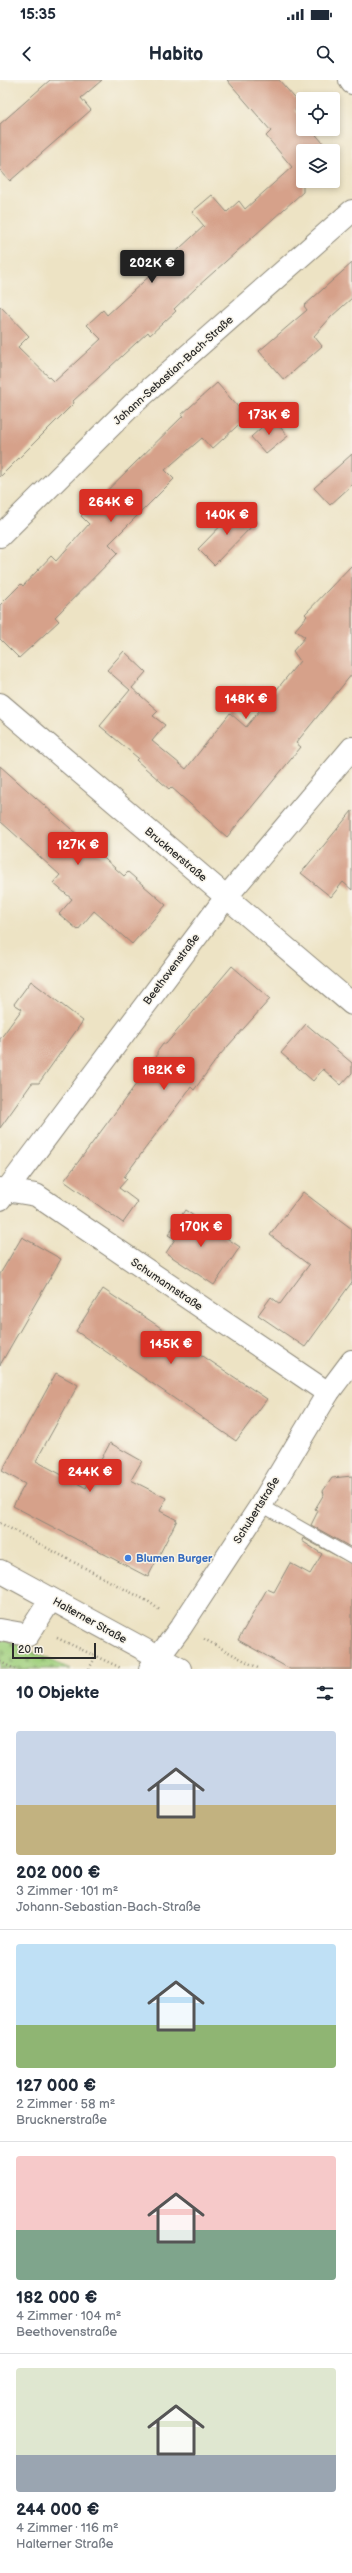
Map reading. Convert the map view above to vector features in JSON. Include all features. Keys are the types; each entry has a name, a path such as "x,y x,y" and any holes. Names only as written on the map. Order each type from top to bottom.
{"street":[{"name":"Johann-Sebastian-Bach-Straße","path":"0,536 134,403 352,211"},
{"name":"Brucknerstraße","path":"0,704 352,1004"},
{"name":"Beethovenstraße","path":"2,1193 226,896 352,748"},
{"name":"Schumannstraße","path":"2,1193 36,1195 328,1393"},
{"name":"Schubertstraße","path":"154,1663 181,1627 261,1505 328,1393 352,1361"},
{"name":"Halterner Straße","path":"0,1571 51,1599 154,1663 180,1669"},
{"path":"0,1630 28,1635 51,1599"}],"lane":[{"path":"261,1505 352,1557"}],"path":[{"path":"0,1523 149,1602 181,1627 260,1669"},
{"path":"33,1627 123,1669"},
{"path":"0,1662 15,1669"}],"green space":[{"path":"0,1639 7,1640 70,1669 0,1669"}],"building":[{"path":"50,80 102,80 81,98 91,110 10,181 0,170 0,124"},
{"path":"227,80 279,80 296,99 296,136 317,136 324,144 296,144 296,188 303,188 303,192 196,288 174,309 176,311 150,335 148,332 73,401 74,403 0,477 0,306 29,336 18,347 54,382 101,339 87,325 103,310 107,315 204,226 192,212 212,195 227,212 239,201 245,209 292,167 266,136 271,131"},
{"path":"352,263 352,298 332,316 314,336 322,346 284,380 259,351 307,310 304,306"},
{"path":"217,383 247,417 212,449 202,438 165,470 174,479 109,544 118,553 55,617 59,621 19,658 0,639 0,605 21,584 23,586 51,556 56,561 89,524 81,516 183,416 181,415"},
{"path":"272,418 288,436 266,454 251,437"},
{"path":"352,454 352,485 330,505 314,488"},
{"path":"240,506 256,522 214,565 198,549"},
{"path":"352,565 352,674 296,743 301,747 227,837 171,787 169,789 136,760 138,758 100,726 130,690 107,670 124,651 146,672 132,688 158,711 153,716 165,725 152,741 186,769 230,713 246,727 300,661 293,651 305,637 295,630 307,616 305,614"},
{"path":"0,766 124,876 128,872 166,905 132,944 94,911 78,930 59,914 72,899 53,883 60,875 0,821"},
{"path":"352,811 352,890 343,882 331,897 301,873"},
{"path":"232,966 270,999 219,1056 194,1090 191,1087 124,1177 127,1179 119,1188 138,1202 123,1223 64,1181 157,1056 157,1052 163,1044 166,1044"},
{"path":"31,981 83,1021 39,1083 32,1083 0,1128 0,1039 22,1009 14,1004"},
{"path":"306,1024 352,1063 352,1073 341,1085 323,1069 313,1081 281,1053"},
{"path":"303,1192 352,1229 352,1282 305,1347 258,1315 271,1297 280,1304 309,1265 270,1235"},
{"path":"185,1210 240,1247 214,1285 166,1253 175,1239 168,1235"},
{"path":"22,1237 61,1259 0,1365 0,1274"},
{"path":"103,1289 267,1399 236,1441 76,1331"},
{"path":"56,1373 78,1385 36,1461 86,1488 110,1443 142,1461 131,1480 166,1498 160,1511 177,1520 148,1577 13,1506 25,1484 2,1471"},
{"path":"352,1476 352,1548 311,1525 318,1511 315,1509 324,1494 323,1491 332,1478"},
{"path":"303,1538 352,1564 352,1669 290,1669 238,1640 267,1589 274,1592 290,1563 310,1574 322,1554 302,1541"}],"place":[{"name":"Blumen Burger","path":"128,1558"}]}
